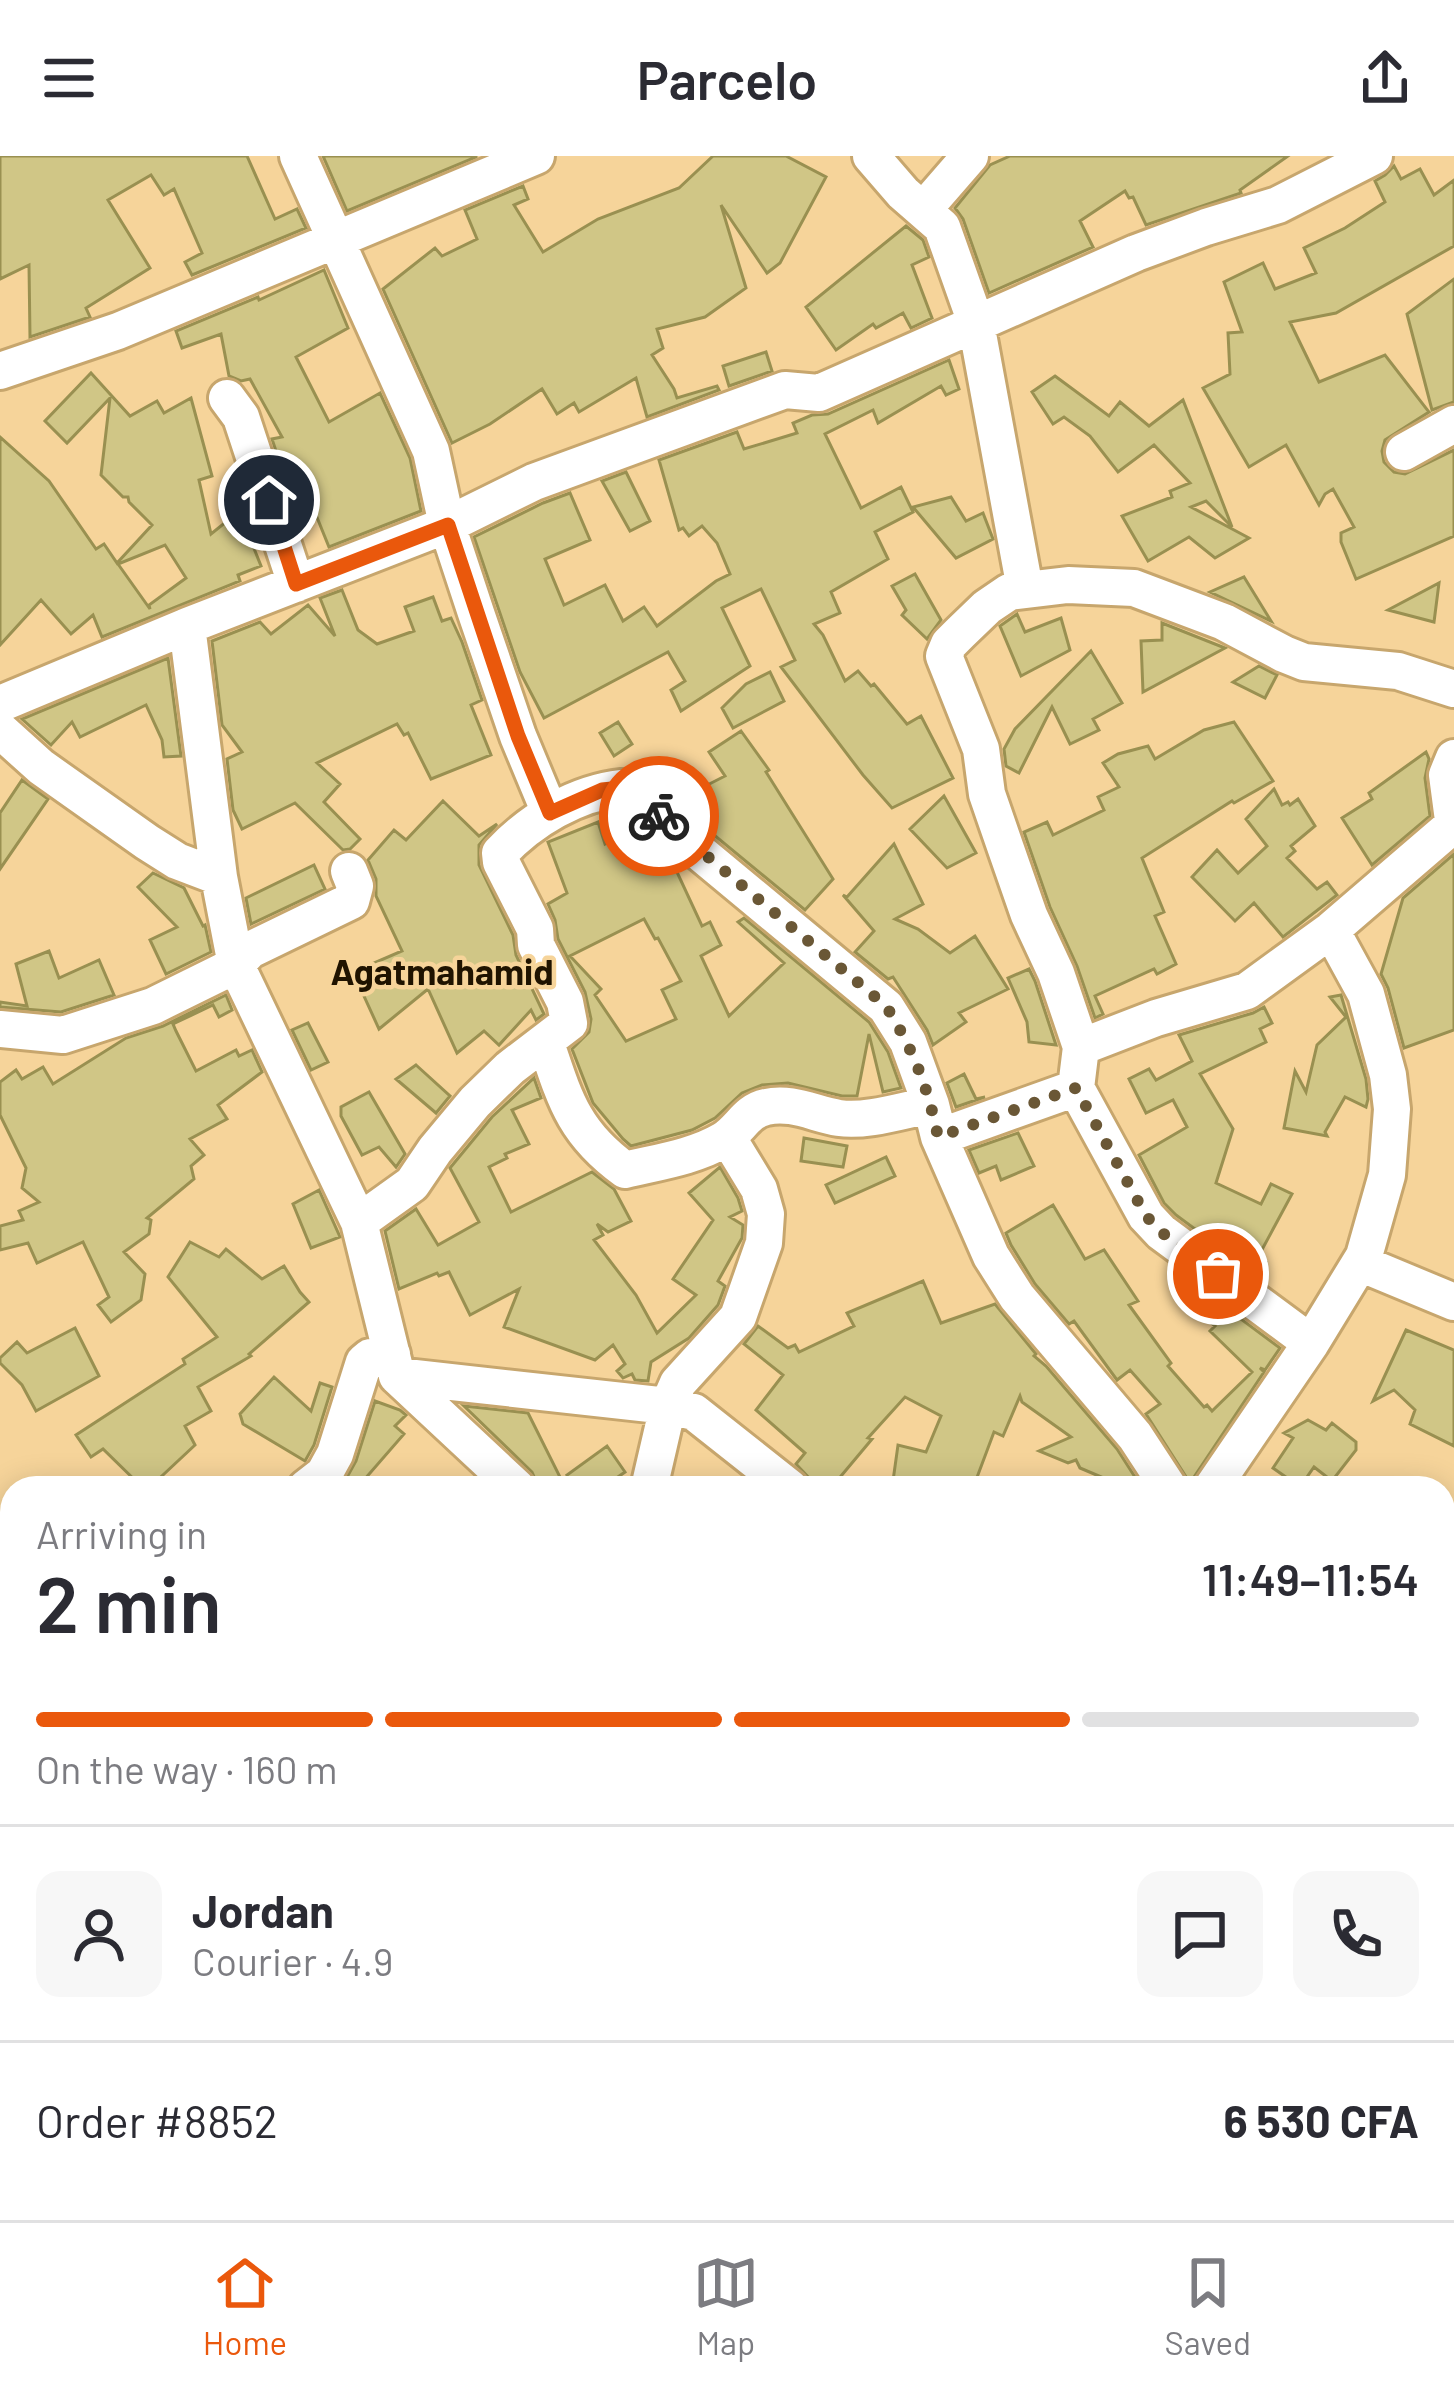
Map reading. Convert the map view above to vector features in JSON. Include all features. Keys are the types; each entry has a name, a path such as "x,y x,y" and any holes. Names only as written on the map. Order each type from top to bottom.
{"street":[{"path":"298,156 431,451 448,525 518,736 550,813"},
{"path":"0,371 118,331 536,156"},
{"path":"871,156 942,227 976,323 1024,589"},
{"path":"924,209 970,156"},
{"path":"0,704 448,525 534,482 785,390 819,393 1136,253 1278,205 1374,156"},
{"path":"227,398 241,417 296,584"},
{"path":"1404,452 1454,424"},
{"path":"1311,1343 1146,1216 1076,1088 1082,1047 987,794 981,749 944,656 949,644 1010,592 1068,584 1134,588 1224,622 1304,662 1397,670 1454,688"},
{"path":"187,626 219,877 236,965 359,1222 394,1365 506,1476"},
{"path":"0,730 41,767 147,842 219,877"},
{"path":"1082,1047 1156,1018 1247,991 1331,930 1453,827 1447,775 1454,758"},
{"path":"359,1222 412,1184 475,1102 569,1023 565,1002 536,945 536,929 500,853 550,813 602,790 622,788 886,1006 908,1042 991,1256 1017,1297 1135,1436 1161,1476"},
{"path":"0,1029 63,1034 153,1006 236,965 250,950 351,902 356,886 349,871"},
{"path":"1219,1476 1360,1263 1387,1175 1391,1091 1366,994 1331,930"},
{"path":"546,1043 568,1107 586,1136 625,1170 700,1151 728,1138 759,1108 776,1105 841,1118 935,1121 1076,1088"},
{"path":"652,1476 678,1383 738,1317 764,1243 766,1214 759,1189 728,1138"},
{"path":"1360,1263 1454,1302"},
{"path":"321,1476 335,1454 364,1362 370,1357 394,1365 694,1412 775,1476"}],"building":[{"path":"0,156 247,156 275,219 297,209 306,228 192,275 185,262 202,253 174,189 164,195 151,175 108,200 150,268 86,308 90,317 30,337 29,265 0,279"},
{"path":"323,156 476,156 476,157 347,211"},
{"path":"713,156 786,156 826,177 780,263 767,273 721,205 746,288 705,317 657,329 663,348 652,355 677,398 717,386 719,390 647,417 636,378 579,412 574,403 557,414 542,389 452,443 383,289 435,248 442,256 477,239 465,210 523,186 528,199 514,205 543,252 598,219 679,188"},
{"path":"1010,156 1288,156 1241,193 1146,225 1133,197 1125,191 1080,221 1093,247 989,293 955,208 990,165"},
{"path":"1394,166 1401,179 1420,169 1434,195 1454,180 1454,246 1336,313 1290,322 1319,382 1385,355 1429,412 1385,440 1384,462 1394,472 1405,474 1454,450 1454,536 1356,579 1341,542 1341,533 1354,527 1333,489 1319,505 1286,445 1249,467 1203,388 1230,374 1228,333 1242,332 1224,282 1263,263 1275,289 1316,273 1304,248 1385,202 1375,181"},
{"path":"906,226 923,240 929,257 912,265 932,318 911,328 903,313 876,328 873,324 836,350 806,307"},
{"path":"324,270 348,328 296,357 329,422 380,393 410,458 421,511 329,547 314,510 298,517 272,439 282,437 250,379 229,376 221,334 182,348 176,331"},
{"path":"1454,279 1454,402 1432,410 1407,314"},
{"path":"766,352 772,371 729,386 723,366"},
{"path":"949,360 959,389 946,395 941,386 878,423 873,410 825,434 861,508 901,487 913,512 875,532 888,559 831,592 840,613 814,624 845,681 858,671 907,724 921,716 953,778 892,808 781,667 795,660 761,589 722,608 750,666 681,711 671,690 685,681 668,652 544,718 520,672 474,537 570,493 590,540 545,559 564,605 605,585 623,621 644,607 657,626 730,574 717,543 702,526 689,536 683,528 679,530 659,460 737,432 744,449 797,433 793,423 828,414"},
{"path":"91,373 130,416 157,401 164,413 191,398 212,476 199,480 211,534 232,517 249,536 261,566 238,575 240,581 102,637 93,615 71,634 41,600 0,645 0,437 49,481 96,549 104,544 117,563 152,525 101,475 110,398 67,443 45,421","holes":["165,545 186,578 149,605 150,609 118,564"]},
{"path":"1055,376 1109,416 1120,402 1149,426 1183,400 1232,527 1206,501 1191,507 1249,538 1215,558 1189,537 1148,561 1122,516 1172,497 1170,491 1190,483 1154,445 1118,472 1090,436 1064,417 1053,424 1032,392"},
{"path":"626,472 650,521 630,531 602,481"},
{"path":"951,497 966,521 983,513 993,539 956,558 913,507"},
{"path":"915,574 941,620 927,639 902,615 906,610 892,586"},
{"path":"1244,577 1271,621 1210,592"},
{"path":"1439,583 1434,622 1388,610"},
{"path":"342,590 358,630 377,644 414,631 405,607 433,597 442,621 451,618 462,642 482,700 471,705 491,755 431,779 408,733 404,735 397,724 317,763 340,784 324,802 360,839 343,850 295,803 242,829 233,810 227,759 242,752 222,725 212,641 260,622 271,634 308,605 335,636 320,598"},
{"path":"1017,614 1025,632 1061,618 1070,650 1021,676 1000,626"},
{"path":"1162,623 1225,648 1143,692 1141,641 1162,640"},
{"path":"1091,651 1122,703 1093,719 1099,730 1070,744 1052,707 1019,773 1006,766 1004,749 1015,729"},
{"path":"168,658 181,756 164,757 162,740 146,705 80,737 72,722 51,745 22,719"},
{"path":"1259,666 1277,675 1265,698 1233,682"},
{"path":"770,672 784,701 733,728 722,708 746,684"},
{"path":"618,722 632,744 614,756 600,733"},
{"path":"1234,722 1273,781 1142,858 1164,912 1155,916 1176,964 1095,996 1103,1014 1095,1018 1024,832 1047,822 1053,835 1104,810 1098,797 1119,787 1103,763 1118,754 1148,746 1155,759 1204,730"},
{"path":"741,731 833,879 805,910 674,802 725,776 709,752"},
{"path":"1426,752 1430,816 1372,865 1342,818"},
{"path":"22,780 48,799 0,869 0,813"},
{"path":"1274,789 1282,805 1298,799 1315,826 1291,846 1295,851 1287,858 1317,889 1327,882 1337,895 1283,937 1254,903 1235,921 1192,877 1217,850 1238,873 1267,846 1246,819"},
{"path":"944,796 976,853 947,868 910,829"},
{"path":"443,801 479,836 497,824 479,845 479,865 544,1014 536,1020 531,1010 499,1045 484,1031 457,1053 428,989 379,1029 353,972 402,951 376,896 376,879 368,860 394,830 406,840"},
{"path":"598,822 605,844 634,827 670,857 702,926 710,922 721,945 701,956 729,1016 784,963 738,922 744,918 869,1022 888,1052 901,1088 883,1092 869,1034 857,1096 788,1083 762,1085 742,1093 715,1118 692,1130 631,1146 593,1103 572,1049 589,1032 591,1019 585,992 558,939 548,904 567,893 548,842","holes":["644,919 681,981 662,990 676,1019 626,1041 595,995 601,989 570,956"]},
{"path":"894,844 923,904 895,919 950,953 975,936 1008,989 959,1013 966,1022 933,1045 893,977 888,979 855,952 874,931 843,895 847,897"},
{"path":"1454,854 1454,1030 1404,1048 1381,974 1403,898"},
{"path":"314,865 325,889 251,924 246,898"},
{"path":"153,873 184,888 205,925 211,952 166,974 150,940 177,927 138,887"},
{"path":"49,951 59,978 99,960 114,995 61,1012 0,1007 0,1002 27,1006 16,964"},
{"path":"1029,969 1056,1045 1029,1042 1027,1022 1008,978"},
{"path":"226,995 232,1010 219,1017 213,1005 173,1024 176,1031 196,1071 236,1050 239,1056 252,1050 262,1072 218,1105 227,1119 190,1139 204,1155 191,1166 194,1179 147,1218 151,1220 149,1234 124,1252 145,1274 141,1300 111,1322 98,1305 109,1297 83,1242 37,1263 28,1243 0,1250 0,1226 23,1220 19,1211 39,1202 22,1188 26,1168 0,1115 0,1082 16,1070 22,1079 43,1067 53,1084 126,1038"},
{"path":"1341,995 1366,1079 1366,1107 1345,1097 1327,1136 1284,1128 1295,1071 1306,1092 1317,1045 1346,1017 1330,997"},
{"path":"1264,1007 1272,1023 1260,1029 1266,1042 1200,1074 1233,1129 1216,1183 1261,1204 1271,1184 1292,1194 1258,1257 1266,1262 1257,1275 1164,1203 1139,1155 1187,1127 1173,1100 1146,1113 1129,1079 1149,1069 1156,1080 1192,1061 1179,1035"},
{"path":"308,1023 328,1062 311,1070 292,1030"},
{"path":"416,1065 450,1096 436,1113 396,1079"},
{"path":"964,1074 976,1099 985,1097 956,1107 947,1083"},
{"path":"534,1078 541,1098 512,1110 529,1144 489,1167 511,1212 592,1172 614,1189 631,1221 608,1232 597,1224 603,1235 594,1240 636,1295 657,1333 696,1295 673,1279 713,1220 689,1193 720,1167 738,1198 742,1211 730,1217 743,1225 742,1238 718,1281 725,1286 718,1305 689,1338 651,1362 648,1381 635,1380 632,1374 623,1378 617,1371 625,1364 613,1345 595,1360 504,1327 519,1289 470,1315 449,1272 399,1289 385,1231 416,1209 438,1245 479,1222 450,1168 492,1117"},
{"path":"369,1092 405,1154 396,1167 379,1147 362,1155 341,1116 341,1107"},
{"path":"1018,1133 1034,1166 1001,1180 996,1166 979,1173 969,1150"},
{"path":"804,1138 847,1146 843,1167 801,1161"},
{"path":"886,1157 895,1176 835,1203 826,1185"},
{"path":"319,1190 340,1237 311,1248 293,1204"},
{"path":"1053,1205 1085,1259 1104,1250 1138,1301 1129,1305 1171,1363 1168,1366 1212,1411 1252,1372 1194,1308 1206,1293 1280,1348 1265,1370 1260,1368 1264,1372 1195,1476 1186,1476 1146,1414 1160,1404 1130,1370 1117,1380 1074,1321 1069,1324 1035,1284 1006,1233"},
{"path":"190,1242 219,1257 226,1249 262,1279 284,1266 309,1302 251,1356 198,1387 211,1411 185,1426 195,1445 162,1476 131,1476 103,1449 91,1457 76,1435 185,1364 183,1359 217,1337 168,1277"},
{"path":"923,1281 941,1323 995,1304 1134,1476 1099,1476 1080,1468 1076,1460 1068,1463 1039,1451 1071,1437 1020,1396 1003,1436 994,1432 978,1476 894,1476 898,1445 926,1452 941,1416 905,1397 841,1476 807,1476 796,1464 805,1453 756,1410 783,1375 744,1344 758,1326 788,1348 795,1345 799,1352 854,1326 847,1313"},
{"path":"75,1328 99,1376 36,1411 0,1358 17,1342 27,1353"},
{"path":"1406,1330 1454,1350 1454,1446 1410,1424 1415,1410 1394,1390 1373,1401"},
{"path":"274,1377 311,1411 320,1383 332,1387 305,1461 243,1424 240,1414"},
{"path":"375,1401 406,1415 395,1426 404,1434 367,1476 348,1476"},
{"path":"464,1406 528,1413 560,1476 534,1476"},
{"path":"1308,1420 1326,1430 1332,1423 1356,1442 1356,1450 1336,1476 1326,1476 1314,1467 1308,1476 1284,1476 1273,1468 1293,1438 1284,1433"},
{"path":"607,1446 625,1472 619,1476 567,1475"}],"way so far":[{"path":"659,816 886,1006 908,1042 932,1105 938,1137 1076,1088 1146,1216 1218,1274"}],"district":[{"name":"Agatmahamid","path":"442,972"}],"route":[{"path":"269,500 296,584 448,525 518,736 550,813 602,790 622,788 659,816"}]}
